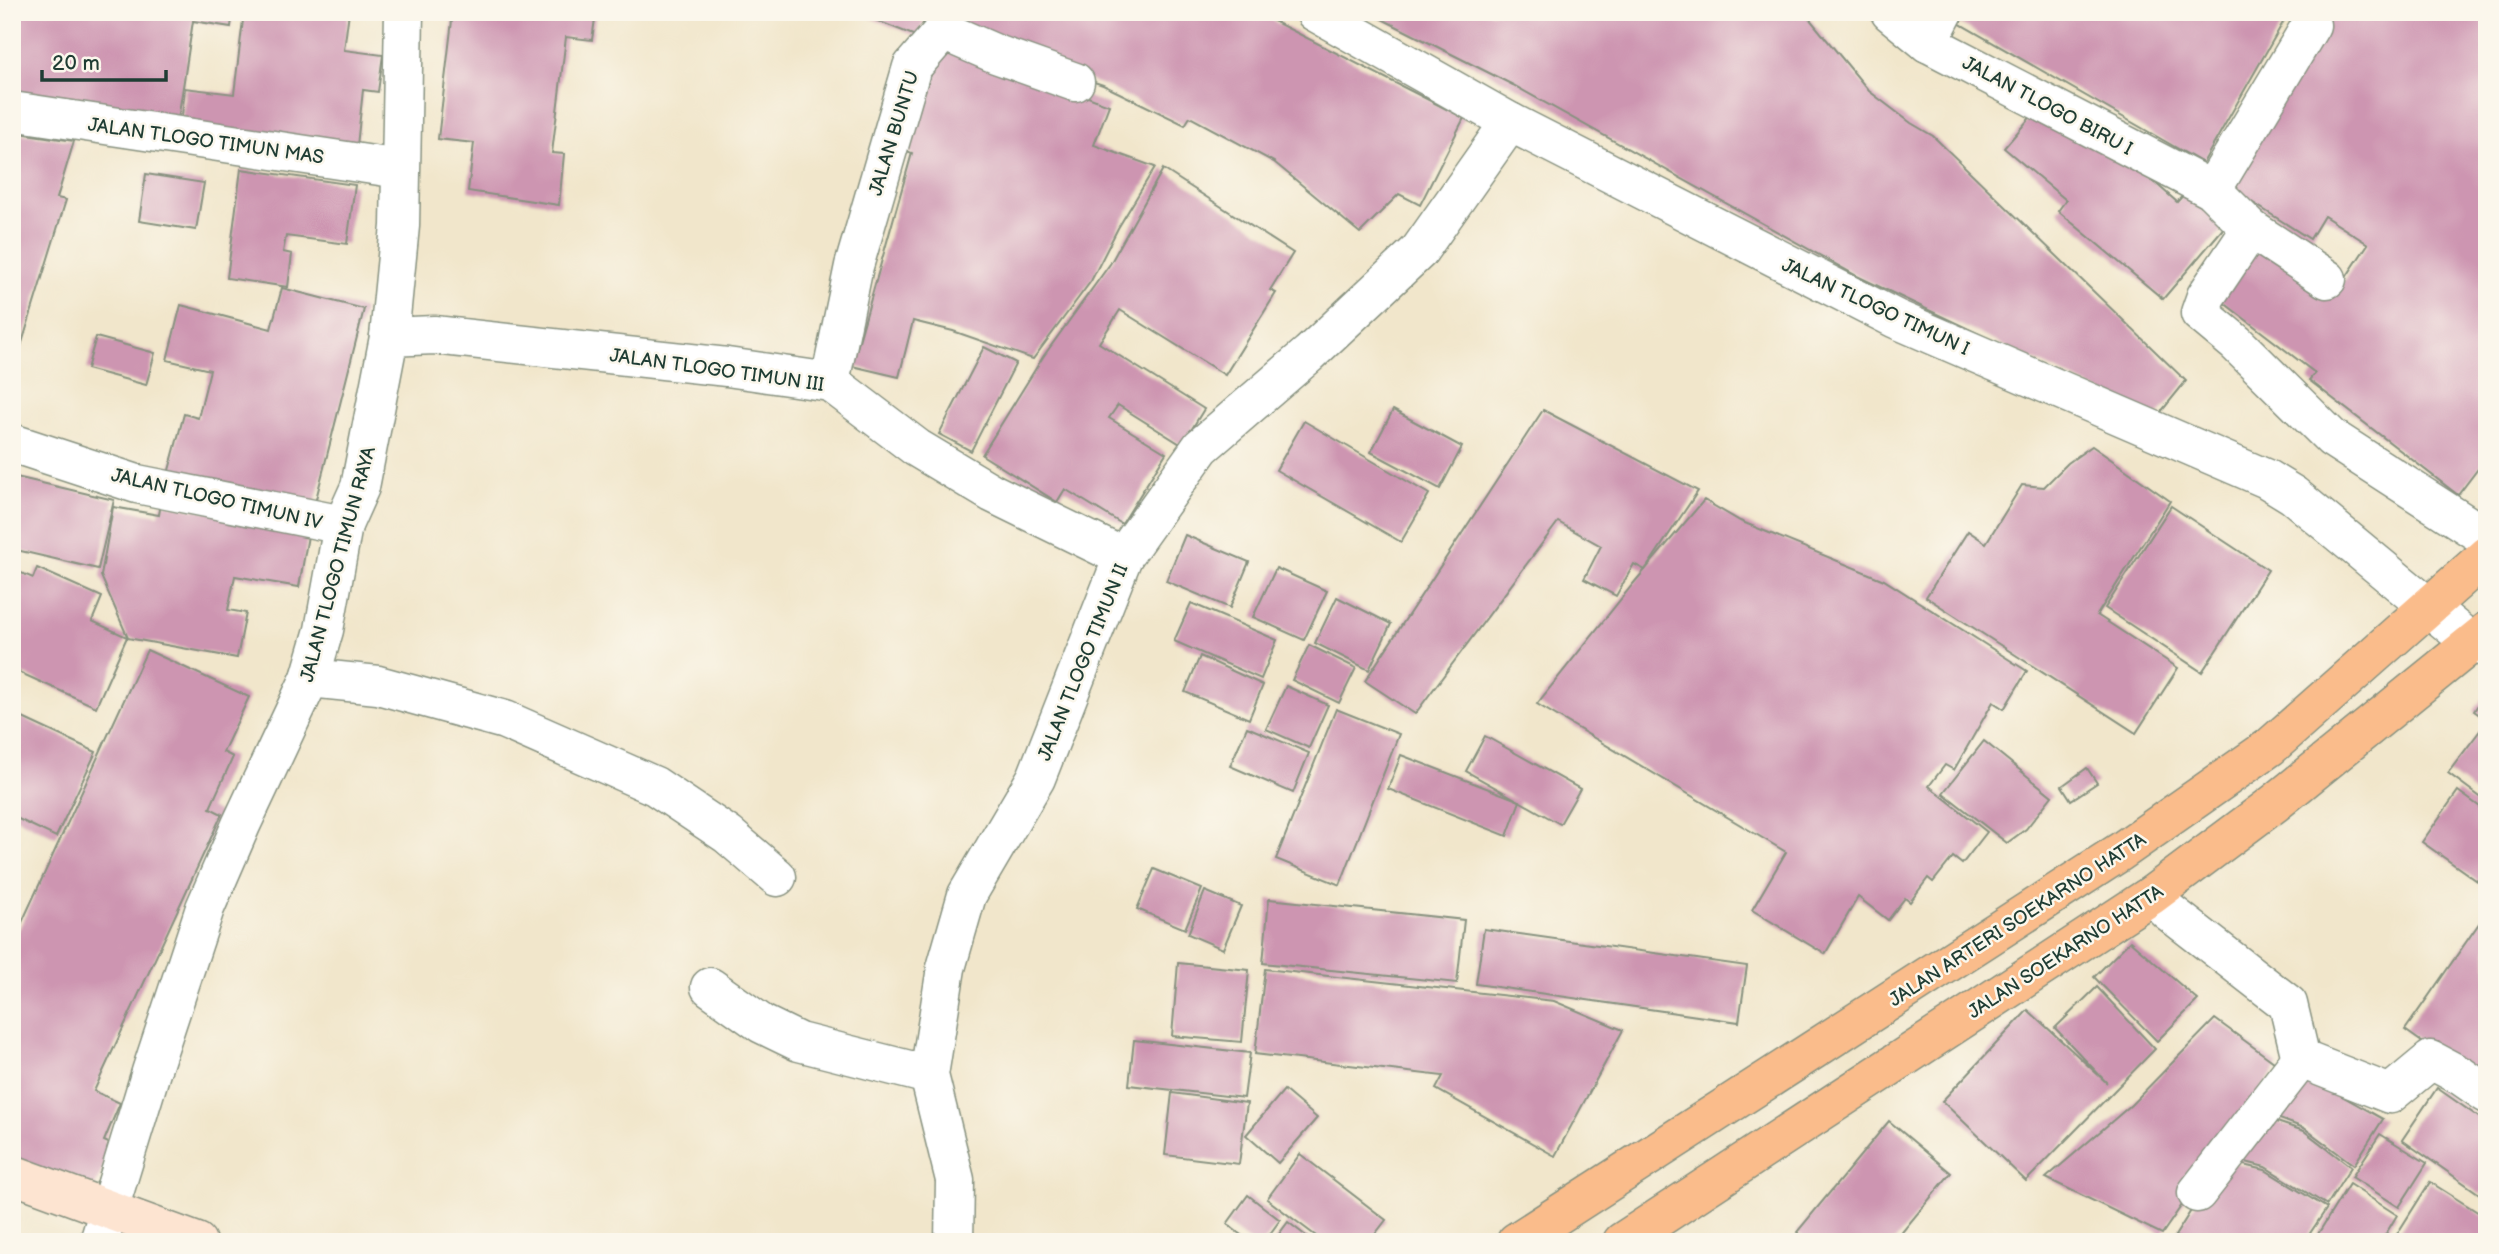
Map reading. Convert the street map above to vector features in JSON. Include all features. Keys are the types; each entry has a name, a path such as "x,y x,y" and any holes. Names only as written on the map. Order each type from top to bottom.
{"main road":[{"name":"JALAN ARTERI SOEKARNO HATTA","path":"1516,1242 2120,852 2270,747 2487,555"},
{"name":"JALAN SOEKARNO HATTA","path":"1622,1242 2152,895 2275,803 2482,640"}],"street":[{"name":"JALAN TLOGO TIMUN RAYA","path":"104,1225 205,908 310,678 324,630 343,525 360,487 389,337 400,226 404,12"},
{"name":"JALAN TLOGO TIMUN I","path":"1315,12 1510,122 1896,319 2267,480 2293,495 2428,608 2482,640"},
{"name":"JALAN TLOGO BIRU I","path":"1890,12 1936,27 2212,190 2251,229 2327,279"},
{"path":"2212,190 2312,25"},
{"name":"JALAN BUNTU","path":"830,382 854,266 912,67 943,31 996,54 1075,82"},
{"name":"JALAN TLOGO TIMUN MAS","path":"12,111 400,169"},
{"name":"JALAN TLOGO TIMUN II","path":"954,1242 955,1180 929,1075 946,968 967,895 1036,778 1123,557 1201,447 1309,354 1419,251 1510,122"},
{"path":"2251,229 2206,296 2200,313 2236,343 2332,438 2487,538"},
{"name":"JALAN TLOGO TIMUN III","path":"389,337 434,335 727,367 830,382 918,448 992,494 1123,557"},
{"name":"JALAN TLOGO TIMUN IV","path":"12,443 137,484 343,525"},
{"path":"310,678 378,685 505,720 655,786 728,835 777,877"},
{"path":"2152,895 2168,911 2288,1004 2301,1059"},
{"path":"710,987 762,1024 799,1042 929,1075"},
{"path":"2301,1059 2390,1094 2431,1060 2487,1094"},
{"path":"2197,1193 2301,1059"},
{"path":"12,1174 104,1225 197,1242"}],"building":[{"path":"12,12 233,12 231,27 193,21 178,120 12,94"},
{"path":"244,12 349,12 344,50 383,55 378,92 363,90 356,155 180,134 185,88 234,94"},
{"path":"453,12 596,12 592,40 566,37 552,153 564,154 559,205 468,191 474,143 438,139"},
{"path":"855,12 927,12 918,37"},
{"path":"961,12 1256,12 1464,118 1420,205 1399,194 1360,233 1274,162 1190,117 1185,125 1103,85 1033,61 957,21"},
{"path":"1368,12 1804,12 1869,91 1933,136 2186,381 2156,418 1857,276 1513,85"},
{"path":"1953,12 2289,12 2203,163 1950,18"},
{"path":"2313,12 2487,12 2487,457 2458,495 2309,380 2315,373 2219,299 2261,242 2335,294 2368,244 2324,216 2310,239 2228,187"},
{"path":"944,42 1109,105 1094,145 1155,167 1118,228 1091,281 1033,359 953,331 913,321 899,377 852,366 912,153 902,149"},
{"path":"2039,107 2144,173 2177,202 2187,191 2227,224 2163,299 2058,211 2066,200 2004,148"},
{"path":"12,132 74,141 57,198 66,200 13,372"},
{"path":"241,169 355,185 347,244 286,236 283,252 292,254 288,287 227,278"},
{"path":"1163,169 1293,253 1270,290 1276,293 1225,375 1120,310 1099,343 1204,409 1182,445 1118,405 1109,418 1166,453 1122,524 1065,489 1057,502 982,455 1043,357 1110,264"},
{"path":"146,174 204,183 196,230 139,221"},
{"path":"282,288 364,309 314,507 168,474 184,414 198,418 210,370 167,360 181,305 271,329"},
{"path":"96,337 155,353 146,385 87,369"},
{"path":"984,347 1016,363 971,451 939,434"},
{"path":"1393,410 1462,447 1440,489 1371,452"},
{"path":"1543,410 1698,491 1645,570 1634,564 1616,596 1584,579 1601,546 1558,522 1415,714 1365,681"},
{"path":"1304,421 1429,494 1401,542 1276,470"},
{"path":"2092,446 2170,501 2097,615 2178,668 2136,733 1926,597 1968,531 1986,543 2022,485 2044,487 2068,463"},
{"path":"12,476 114,500 98,569 12,549"},
{"path":"1704,500 1740,521 1884,580 2027,671 2004,709 1993,702 1954,770 1945,765 1929,786 1987,832 1962,864 1953,857 1933,882 1928,878 1910,902 1905,898 1888,920 1858,897 1825,954 1752,910 1786,852 1537,704"},
{"path":"161,503 309,530 299,587 235,576 228,610 246,613 237,658 128,638 101,576 113,507 159,515"},
{"path":"2171,506 2268,570 2202,672 2105,608"},
{"path":"1185,535 1249,562 1230,608 1166,581"},
{"path":"37,568 102,597 92,621 127,637 96,707 12,669 12,569 33,578"},
{"path":"1276,568 1327,591 1304,640 1253,617"},
{"path":"1337,597 1391,624 1369,670 1315,643"},
{"path":"1191,603 1277,640 1261,679 1174,641"},
{"path":"1309,645 1356,668 1339,703 1292,680"},
{"path":"147,650 249,697 223,752 233,757 210,808 222,814 94,1091 120,1103 104,1141 113,1145 91,1196 12,1161 12,944"},
{"path":"1200,656 1263,685 1249,719 1185,692"},
{"path":"1286,686 1328,705 1309,748 1266,729"},
{"path":"2487,691 2487,720 2474,711"},
{"path":"1336,709 1399,734 1340,885 1276,859"},
{"path":"12,713 96,752 56,837 12,816"},
{"path":"2485,724 2487,725 2487,802 2448,773"},
{"path":"1247,727 1309,753 1293,793 1230,766"},
{"path":"1485,736 1580,789 1560,824 1466,771"},
{"path":"1984,741 2052,796 2026,829 2007,843 1943,793"},
{"path":"1401,755 1520,801 1507,836 1388,789"},
{"path":"2087,768 2097,783 2071,800 2062,786"},
{"path":"2458,791 2487,812 2487,879 2483,885 2422,842"},
{"path":"1154,869 1202,889 1185,929 1137,909"},
{"path":"1205,891 1241,906 1223,949 1188,934"},
{"path":"1269,899 1464,920 1457,983 1263,963"},
{"path":"2487,912 2487,1088 2405,1030"},
{"path":"1484,929 1747,966 1739,1022 1476,984"},
{"path":"2130,941 2198,1000 2157,1041 2094,977"},
{"path":"1178,963 1249,970 1242,1042 1172,1036"},
{"path":"1265,969 1554,1001 1623,1030 1555,1156 1436,1089 1443,1076 1255,1054"},
{"path":"2097,987 2155,1049 2026,1181 1942,1101 2028,1010 2107,1083 2055,1028"},
{"path":"2215,1019 2278,1065 2162,1234 2046,1178 2131,1105"},
{"path":"1134,1040 1250,1053 1244,1098 1129,1085"},
{"path":"2297,1071 2383,1119 2354,1165 2304,1128 2266,1114"},
{"path":"2437,1088 2487,1123 2487,1186 2481,1195 2402,1140"},
{"path":"1284,1090 1317,1118 1278,1163 1246,1135"},
{"path":"1172,1093 1247,1103 1239,1164 1165,1155"},
{"path":"2262,1117 2304,1131 2351,1167 2327,1205 2265,1167 2234,1159"},
{"path":"1889,1121 1951,1173 1894,1242 1809,1242 1797,1232"},
{"path":"2380,1134 2427,1163 2399,1207 2352,1177"},
{"path":"1300,1154 1386,1220 1369,1242 1324,1242 1267,1199"},
{"path":"2223,1160 2265,1170 2327,1208 2304,1242 2185,1242 2175,1236"},
{"path":"2430,1182 2487,1218 2487,1242 2392,1242"},
{"path":"2349,1184 2397,1215 2381,1242 2313,1242"},
{"path":"1248,1195 1280,1220 1264,1242 1250,1242 1227,1224"},
{"path":"1288,1222 1314,1242 1273,1242"}]}
